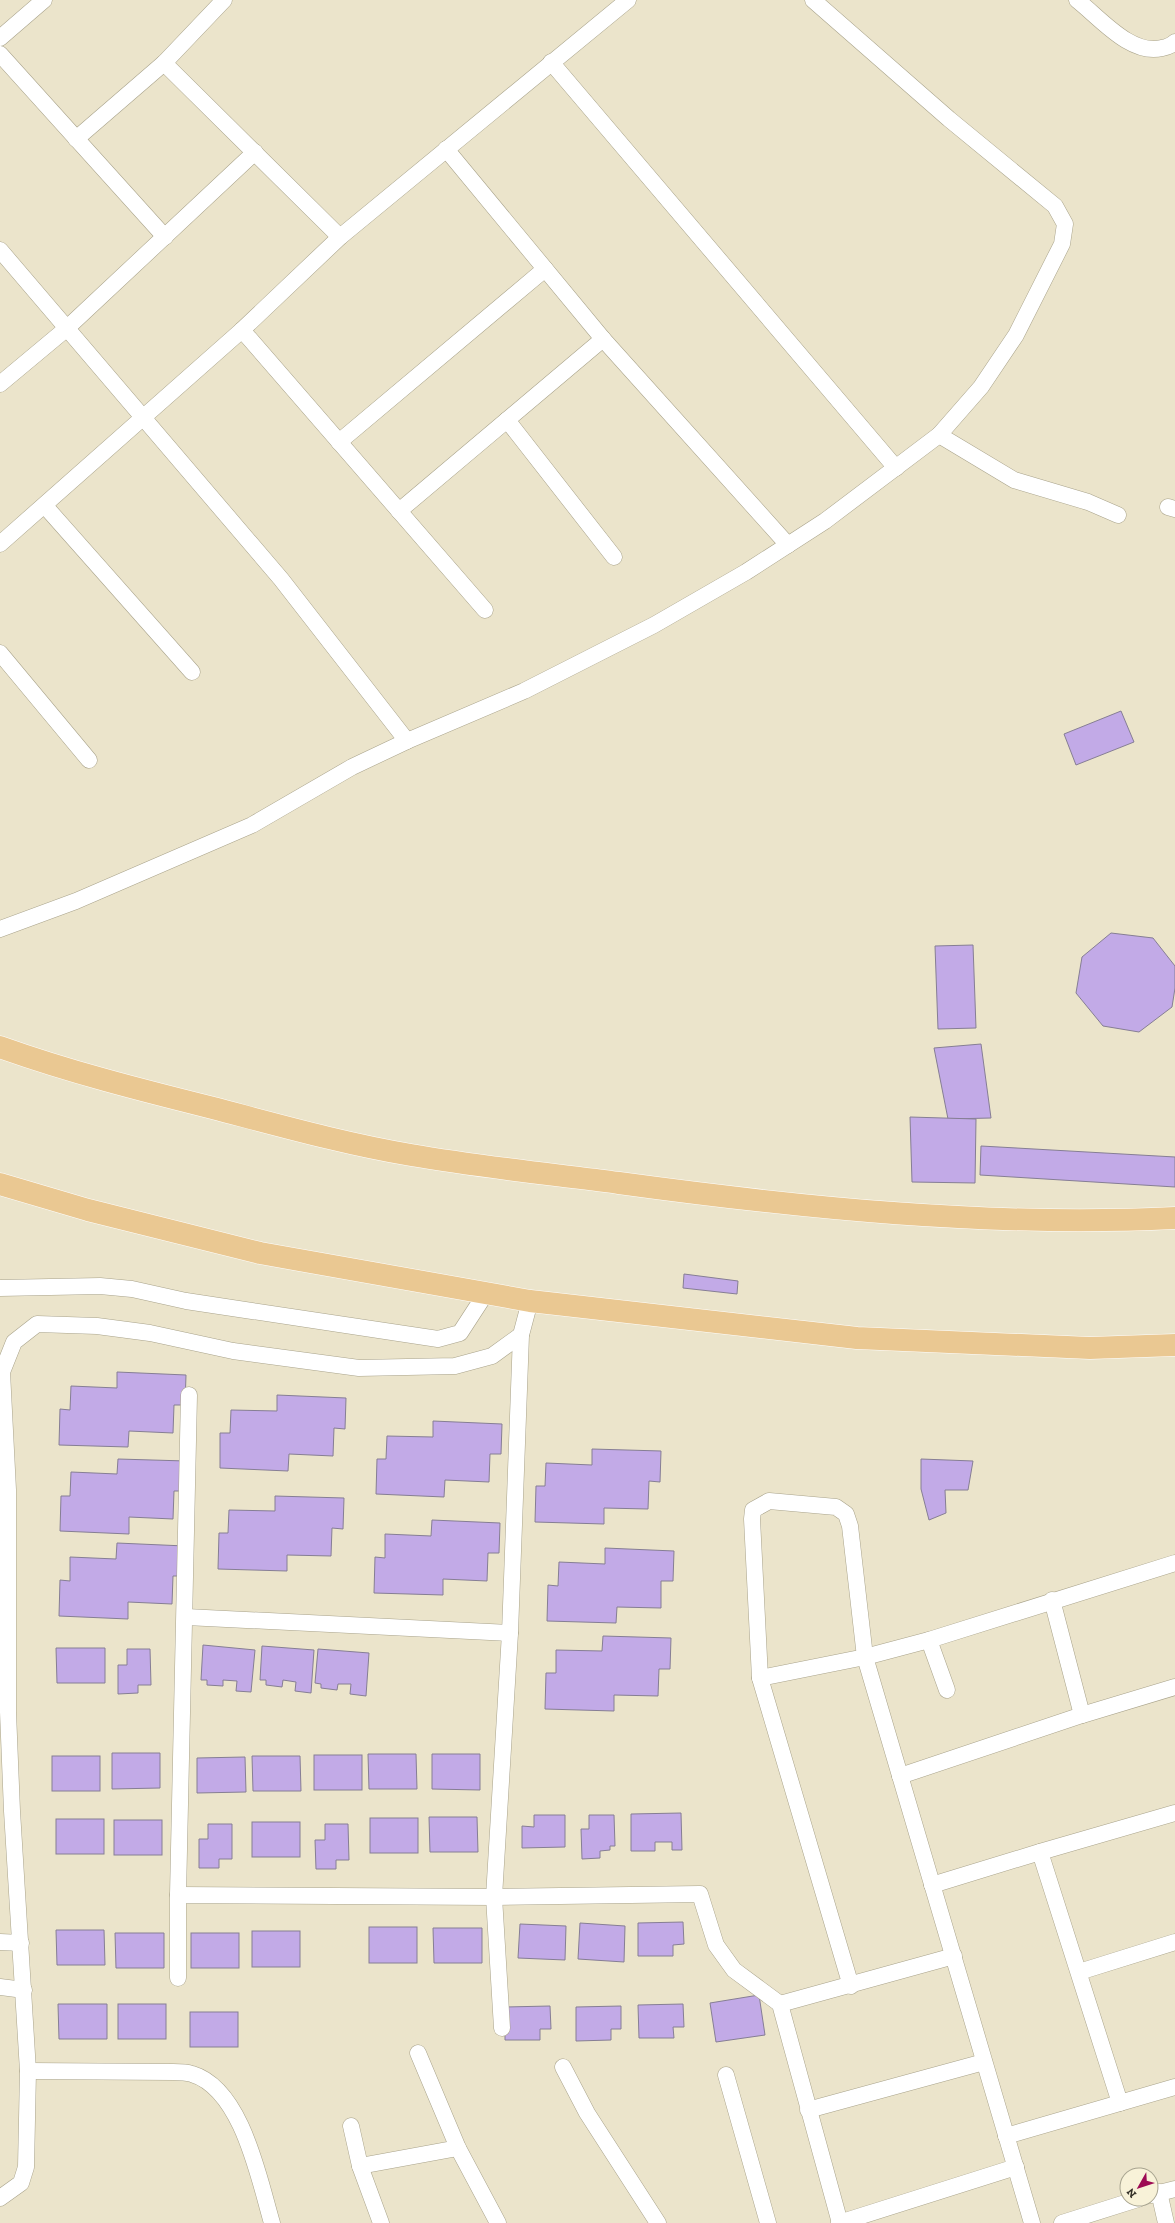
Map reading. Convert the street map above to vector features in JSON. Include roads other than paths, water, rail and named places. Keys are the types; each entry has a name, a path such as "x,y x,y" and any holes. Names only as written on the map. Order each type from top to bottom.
{"highway":[{"path":"0,1047 51,1065 178,1099 278,1125 410,1155 696,1193 833,1207 988,1219 1129,1220 1175,1218"},
{"path":"0,1184 88,1210 260,1253 530,1301 857,1338 1090,1348 1175,1345"}],"street":[{"path":"0,38 44,0"},
{"path":"76,139 164,63 224,0"},
{"path":"0,544 45,506 242,330 340,237 628,0"},
{"path":"0,929 76,902 252,825 352,767 407,741 524,691 640,632 746,572 824,521 938,435 981,387 1016,335 1062,244 1065,224 1056,206 949,119 813,0"},
{"path":"1077,0 1130,44 1152,51 1172,46 1175,42"},
{"path":"0,54 165,238"},
{"path":"551,62 896,468"},
{"path":"164,63 340,237"},
{"path":"446,149 603,340 788,545"},
{"path":"0,384 66,328 165,238 255,152"},
{"path":"0,250 281,579 407,741"},
{"path":"339,442 545,269"},
{"path":"242,330 485,610"},
{"path":"399,510 603,340"},
{"path":"506,420 614,557"},
{"path":"938,435 1014,480 1088,502 1118,515"},
{"path":"45,506 192,672"},
{"path":"0,653 89,760"},
{"path":"0,1288 100,1286 132,1289 186,1301 438,1339 460,1332 486,1293"},
{"path":"502,2028 494,1897 510,1633 521,1335 530,1301"},
{"path":"0,2198 21,2183 26,2167 28,2071 21,1943 6,1810 8,1490 2,1372 14,1342 36,1324 97,1326 150,1333 232,1351 359,1368 455,1366 492,1356 521,1335"},
{"path":"178,1978 178,1895 186,1617 189,1395"},
{"path":"851,1986 760,1678 752,1519 753,1510 769,1501 836,1507 846,1514 850,1526 865,1657 1032,2223"},
{"path":"760,1678 865,1657 929,1640 1052,1600 1175,1563"},
{"path":"1052,1600 1082,1715"},
{"path":"186,1617 510,1633"},
{"path":"929,1640 947,1690"},
{"path":"900,1776 1082,1715 1175,1686"},
{"path":"932,1885 1040,1852 1175,1814"},
{"path":"1040,1852 1120,2103"},
{"path":"178,1895 494,1897 700,1894 716,1945 734,1970 780,2004 840,2223 1016,2167"},
{"path":"0,1942 21,1943"},
{"path":"1079,1972 1175,1942"},
{"path":"780,2004 851,1986 954,1956"},
{"path":"0,1987 24,1990"},
{"path":"418,2053 458,2148 498,2223"},
{"path":"808,2110 984,2062"},
{"path":"563,2067 587,2113 658,2223"},
{"path":"28,2071 173,2072 192,2074 217,2089 239,2120 272,2223"},
{"path":"726,2075 768,2223"},
{"path":"1006,2136 1175,2087"},
{"path":"351,2126 360,2166 381,2223"},
{"path":"360,2166 458,2148"},
{"path":"1159,2193 1175,2189"},
{"path":"1062,2223 1119,2205"},
{"path":"1159,2205 1166,2223"}]}
